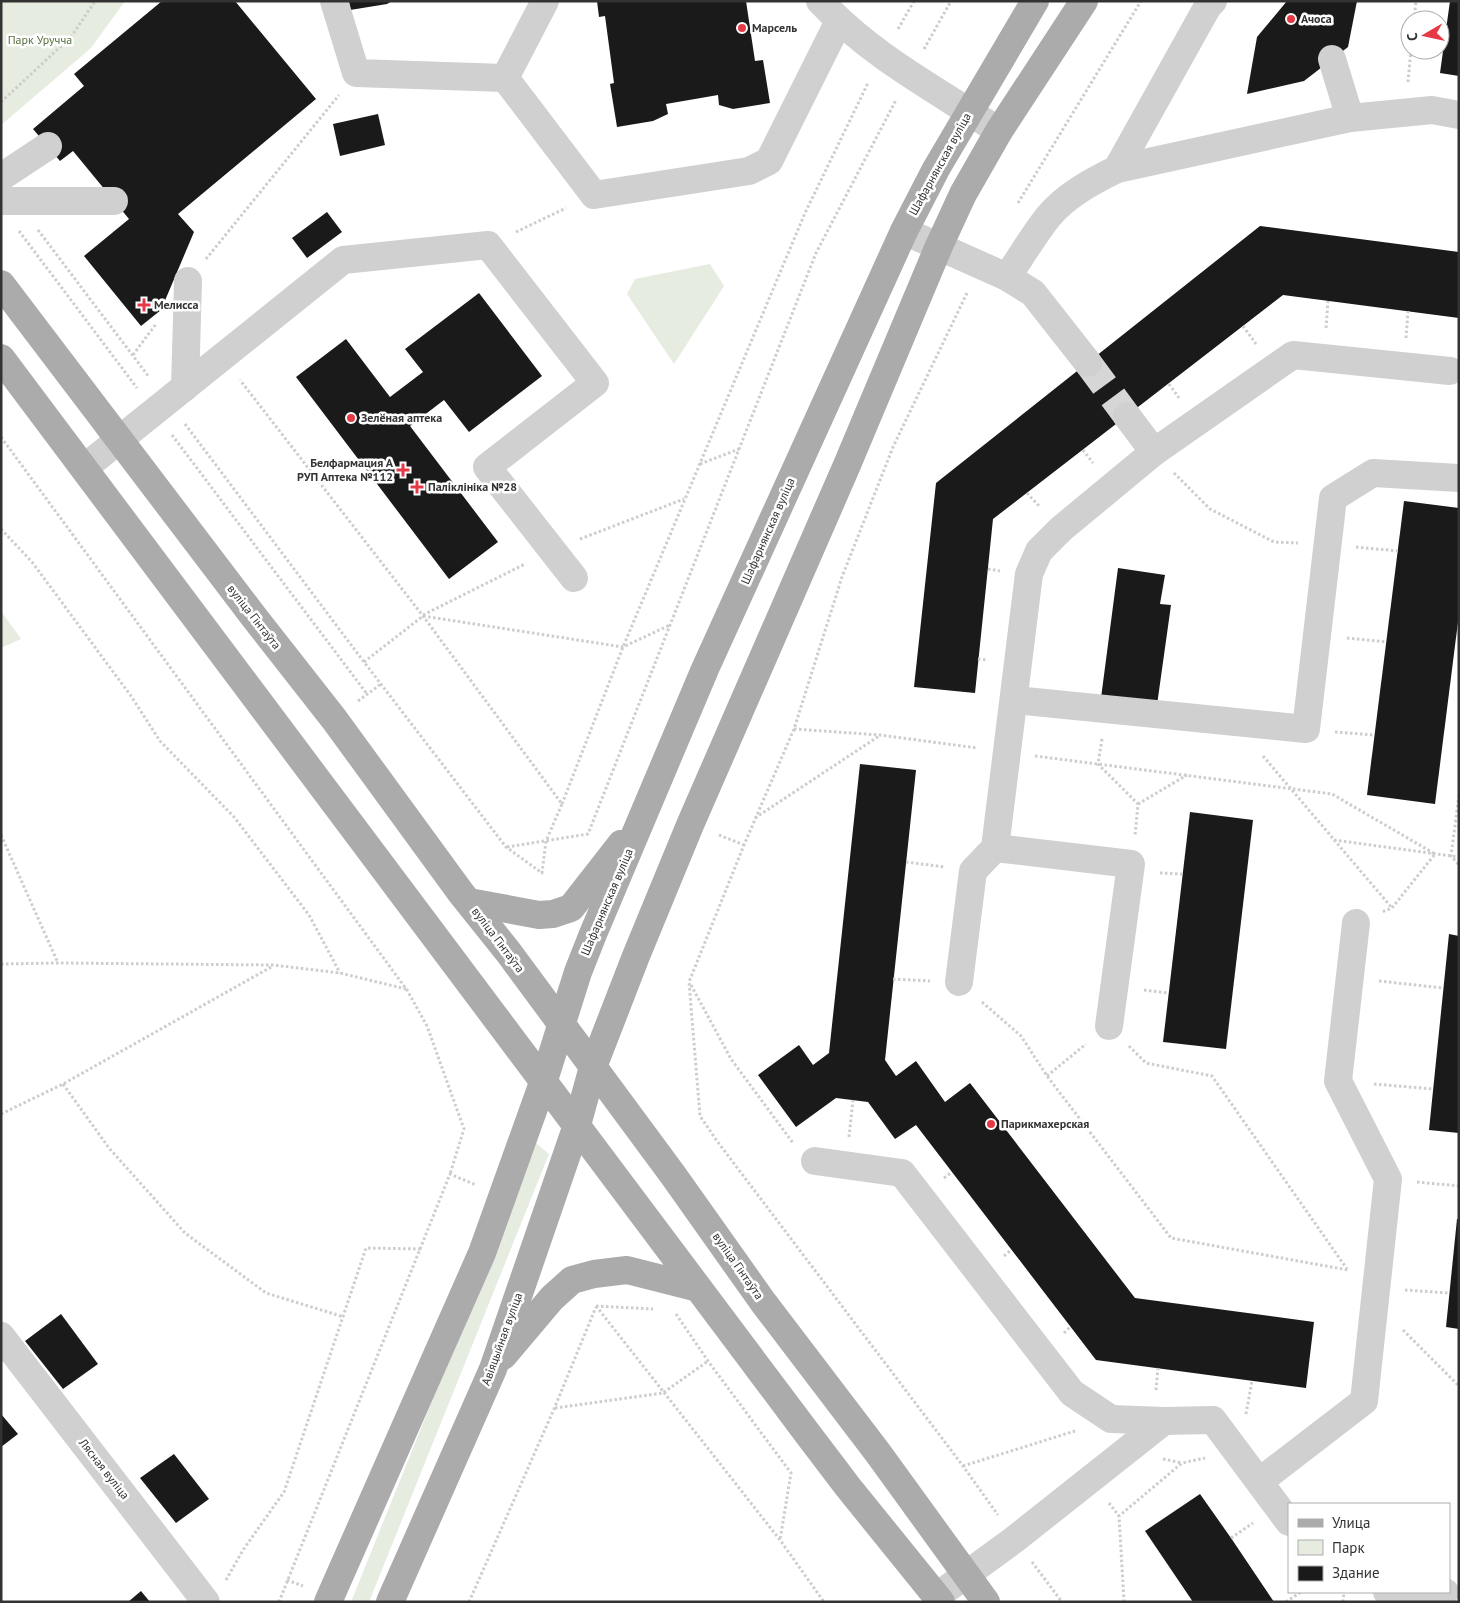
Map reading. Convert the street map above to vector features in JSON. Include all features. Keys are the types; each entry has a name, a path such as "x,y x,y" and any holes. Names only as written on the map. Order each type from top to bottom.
{"main road":[{"name":"Шафарнянская вуліца","path":"544,1080 578,972 705,669 904,230 936,169 1035,1"},
{"path":"593,1068 636,956 690,825 844,474 939,246 963,194 999,131 1084,1"},
{"name":"вуліца Гінтаўта","path":"1,284 118,440 334,719 673,1175 763,1302 878,1453 986,1602"},
{"path":"1,358 848,1488 939,1599"},
{"path":"469,902 539,915 553,914 571,908 644,816"},
{"name":"Авіяцыйная вуліца","path":"390,1602 493,1369 577,1125 593,1068"},
{"path":"328,1602 482,1253 544,1080"},
{"path":"493,1369 552,1298 572,1280 594,1274 627,1270 698,1288"}],"street":[{"path":"334,1 356,73 505,78"},
{"path":"505,78 545,1"},
{"path":"1118,169 1208,6 1213,1"},
{"path":"505,78 594,195 748,171 769,162 829,11 909,75 999,131"},
{"path":"1332,60 1350,118"},
{"path":"1007,277 1049,216 1075,193 1118,169 1350,118 1432,110 1459,115"},
{"path":"1,177 48,146"},
{"path":"9,201 114,201"},
{"path":"904,230 981,264 1033,293 1088,363"},
{"path":"84,468 343,260 488,245 595,383 487,467 574,578"},
{"path":"169,400 188,281"},
{"path":"960,982 973,872 995,848 1030,574 1039,550 1060,529 1154,452 1293,355 1450,371"},
{"path":"1127,416 1154,452"},
{"path":"1015,700 1306,729 1333,498 1373,473 1459,478"},
{"path":"995,848 1131,864 1110,1026"},
{"path":"1260,1481 1364,1401 1388,1179 1338,1081 1356,923"},
{"path":"815,1161 902,1173 1072,1393 1111,1420 1164,1422 1213,1420 1288,1521"},
{"name":"Лясная вуліца","path":"1,1336 214,1593"},
{"path":"939,1599 965,1574 1015,1539 1164,1422"},
{"path":"1396,1593 1438,1598 1444,1593"}],"path":[{"path":"1,102 71,37 95,1"},
{"path":"9,201 169,400 364,662 506,847 542,873 546,841 623,647 805,213 882,55 914,1"},
{"path":"506,847 588,834 816,252 909,75 951,1"},
{"path":"1017,205 1141,1"},
{"path":"188,281 356,73"},
{"path":"488,245 594,195"},
{"path":"19,230 169,400 367,694"},
{"path":"981,264 889,456 842,577 794,729 755,819 689,982 700,1116 963,1466 1062,1602"},
{"path":"223,358 422,616 562,804"},
{"path":"1,437 407,990 427,1026 464,1129 450,1174 421,1249 279,1602"},
{"path":"700,464 739,449"},
{"path":"1154,452 1210,509 1274,542 1328,544 1398,552"},
{"path":"1,529 32,562 131,696 160,741 234,817 309,915 340,973"},
{"path":"364,662 422,616 623,647 670,625"},
{"path":"1317,635 1386,642"},
{"path":"351,706 381,684"},
{"path":"1235,723 1392,908"},
{"path":"794,729 880,735 1332,794 1435,854"},
{"path":"1306,729 1374,735"},
{"path":"755,819 880,735"},
{"path":"1098,764 1138,804"},
{"path":"1138,804 1187,775"},
{"path":"1459,795 1451,856 1459,865"},
{"path":"1131,864 1138,804"},
{"path":"1,835 58,963"},
{"path":"1334,840 1459,857"},
{"path":"1356,923 1392,908 1435,854"},
{"path":"906,862 973,872"},
{"path":"1,964 273,965 340,973 407,990"},
{"path":"1,1114 63,1084 273,965"},
{"path":"1349,978 1444,988"},
{"path":"893,980 960,982 1021,1036 1047,1076 1171,1238 1347,1270"},
{"path":"689,982 731,1059 797,1148 815,1161"},
{"path":"1047,1076 1110,1026 1146,1062 1212,1076 1347,1270 1376,1295 1459,1386"},
{"path":"1338,1081 1433,1089"},
{"path":"63,1084 109,1148 185,1233 266,1292 344,1317"},
{"path":"450,1174 476,1186"},
{"path":"1388,1179 1459,1186"},
{"path":"214,1593 284,1492 366,1248 421,1249"},
{"path":"1376,1295 1449,1293"},
{"path":"596,1306 654,1310"},
{"path":"596,1306 780,1540 824,1602"},
{"path":"470,1602 596,1306"},
{"path":"674,1310 708,1361 791,1473 780,1540"},
{"path":"554,1408 663,1392 708,1361"},
{"path":"963,1466 1111,1420"},
{"path":"1124,1602 1118,1516 1182,1463 1213,1456 1230,1442"},
{"path":"1286,1602 1300,1593"}],"green space":[{"name":"Парк Уручча","path":"1,1 125,1 91,48 1,125"},
{"path":"710,264 724,286 674,364 627,294 635,279"},
{"path":"1,611 21,639 1,648"},
{"path":"536,1143 549,1154 369,1602 351,1602"}],"building":[{"path":"162,1 235,1 316,99 178,214 194,232 161,310 141,326 84,256 129,219 73,151 60,161 33,129 84,86 74,74"},
{"path":"349,1 392,1 387,4 350,10"},
{"path":"597,1 746,1 755,61 763,60 770,103 733,109 719,105 718,95 666,104 668,114 653,121 617,127 610,84 614,83 605,16 599,17"},
{"path":"1287,1 1357,1 1348,47 1304,81 1247,94 1257,37"},
{"path":"1450,1 1459,1 1459,76 1440,73 1442,60 1450,60"},
{"path":"378,114 385,145 340,156 333,124"},
{"path":"327,212 342,232 307,258 292,238"},
{"path":"1260,226 1459,252 1459,318 1283,295 993,519 975,693 914,687 936,483"},
{"name":"Паліклініка №28","path":"479,293 542,376 469,432 444,400 410,426 498,542 449,579 296,377 346,339 390,397 423,372 405,349"},
{"path":"1404,501 1459,508 1459,614 1435,804 1367,795"},
{"path":"1118,568 1165,575 1160,604 1171,605 1157,705 1101,698"},
{"path":"860,764 916,770 885,1060 896,1076 916,1061 945,1102 970,1083 1135,1298 1314,1322 1306,1388 1096,1360 916,1125 895,1139 868,1102 836,1098 796,1127 758,1075 799,1045 813,1065 829,1053"},
{"path":"1190,812 1253,820 1226,1049 1163,1042"},
{"path":"1449,934 1459,936 1459,1133 1429,1130"},
{"path":"1457,1219 1459,1219 1459,1329 1446,1327"},
{"path":"61,1314 98,1364 63,1389 25,1341"},
{"path":"1,1414 18,1434 1,1447"},
{"path":"174,1454 209,1499 176,1523 140,1478"},
{"path":"1200,1494 1274,1602 1193,1602 1145,1531"},
{"path":"141,1591 150,1602 128,1602"}],"tunnel":[{"path":"1088,363 1127,416"}],"place":[{"name":"Ачоса","path":"1291,19"},
{"name":"Марсель","path":"742,28"},
{"name":"Мелисса","path":"144,305"},
{"name":"Зелёная аптека","path":"351,418"},
{"name":"Белфармация А РУП Аптека №112","path":"403,470"},
{"name":"Паліклініка №28","path":"417,487"},
{"name":"Парикмахерская","path":"991,1124"}]}
